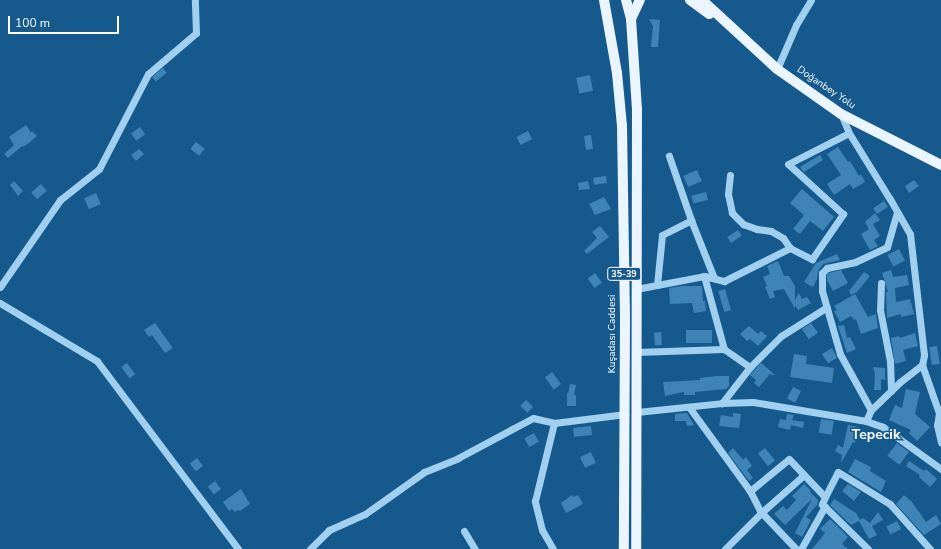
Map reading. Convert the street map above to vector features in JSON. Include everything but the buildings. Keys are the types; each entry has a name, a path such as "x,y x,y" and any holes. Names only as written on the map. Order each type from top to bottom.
{"main road":[{"name":"Kuşadası Caddesi","path":"604,0 617,73 622,126 625,414 624,549"},
{"name":"35-39","path":"626,0 631,19 637,109 636,549"},
{"path":"631,19 640,0"},
{"path":"690,0 747,43"},
{"path":"702,0 747,43"},
{"name":"Doğanbey Yolu","path":"747,43 777,68 841,114 941,165"}],"street":[{"path":"0,287 60,200 100,169 148,74 196,33 195,0"},
{"path":"777,68 796,25 811,0"},
{"path":"841,114 849,133 910,234 924,355 922,365 940,414 937,425 941,443"},
{"path":"730,176 728,194 732,213 743,224 757,229 771,231 783,238 790,248 812,259 843,214 788,164 849,133"},
{"path":"669,156 691,220 714,278"},
{"path":"871,410 840,354 822,291 822,272 827,268 856,262 887,247 897,212"},
{"path":"657,285 662,234 691,220"},
{"path":"636,289 704,276 724,281 790,248"},
{"path":"704,276 724,349"},
{"path":"881,283 880,310 890,362 891,391"},
{"path":"0,303 97,361 238,549"},
{"path":"722,403 750,367 781,336 827,307"},
{"path":"637,352 724,349 750,367"},
{"path":"866,421 871,410 922,365"},
{"path":"637,412 722,403 753,402 866,421 883,427 941,469"},
{"path":"689,407 750,491 762,512 796,549"},
{"path":"310,549 329,530 364,514 424,472 458,458 533,418 554,423 625,414"},
{"path":"552,549 542,530 534,501 554,423"},
{"path":"750,491 789,459 824,497"},
{"path":"868,549 822,504 824,497 838,472 890,504 930,549"},
{"path":"725,549 762,512 804,475"},
{"path":"801,549 825,506"},
{"path":"464,531 474,549"}],"district":[{"name":"Tepecik","path":"876,435"}]}
